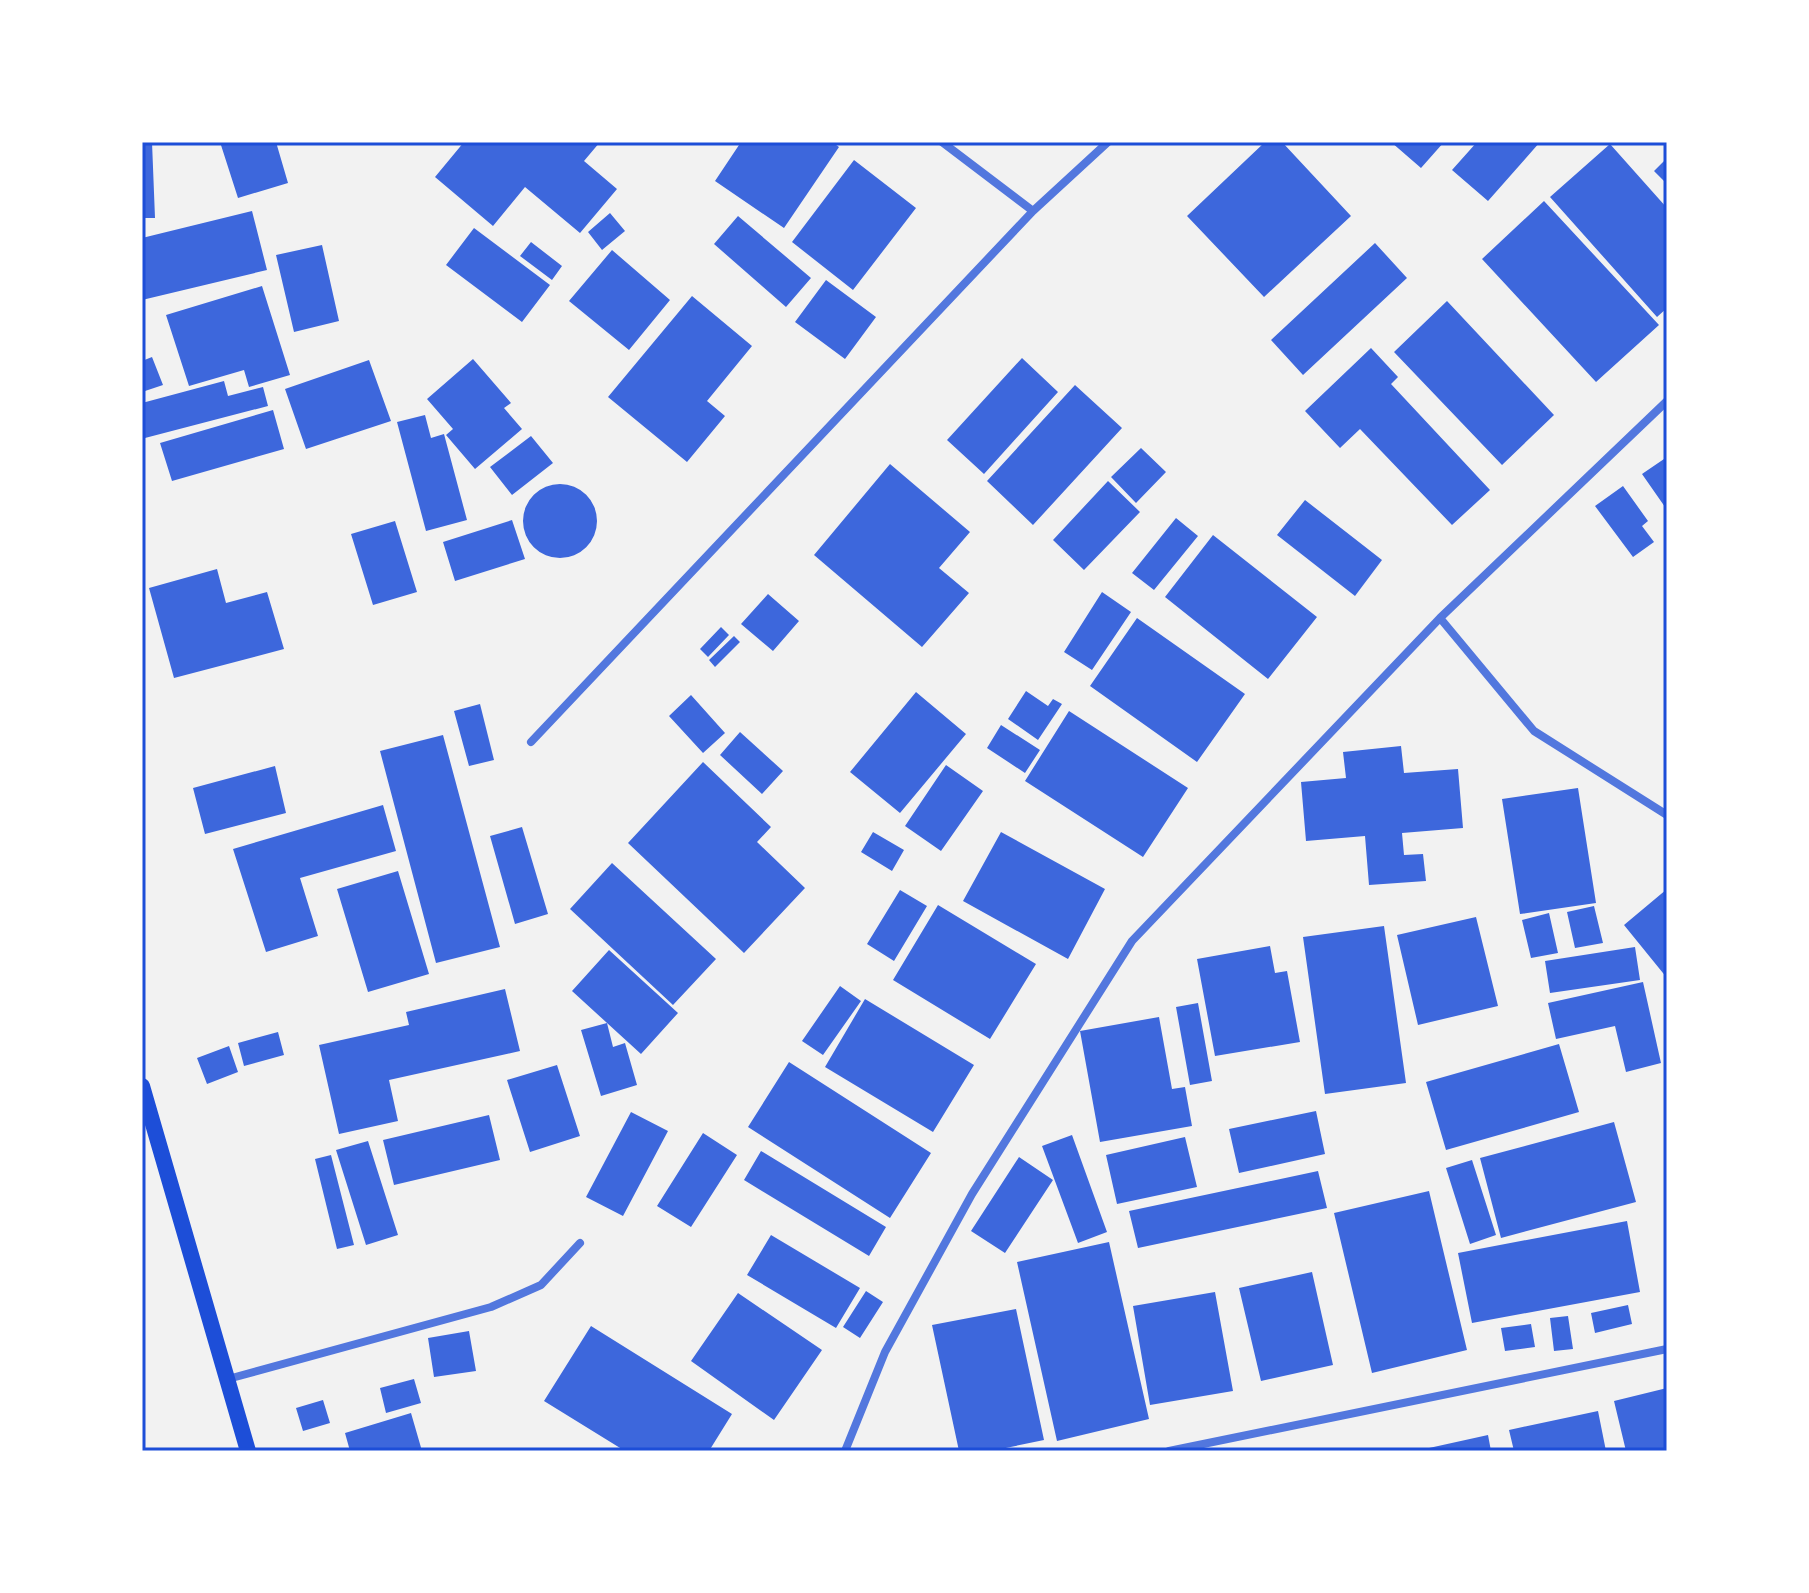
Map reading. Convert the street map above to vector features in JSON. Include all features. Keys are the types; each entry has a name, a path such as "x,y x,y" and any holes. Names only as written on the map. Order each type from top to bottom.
{"main road":[{"path":"142,1086 248,1451"}],"street":[{"path":"942,142 1033,211"},
{"path":"531,742 1033,211 1108,142"},
{"path":"845,1451 885,1352 972,1194 1132,941 1440,618 1667,401"},
{"path":"1440,618 1534,731 1667,815"},
{"path":"227,1380 491,1307 541,1285 580,1243"},
{"path":"1169,1451 1667,1349"}],"building":[{"path":"142,142 152,142 155,218 142,218"},
{"path":"220,142 276,142 288,183 238,198"},
{"path":"464,142 600,142 584,161 617,189 580,233 525,187 493,226 435,177"},
{"path":"741,142 832,142 839,147 784,228 715,181"},
{"path":"1265,142 1282,142 1351,216 1264,297 1187,216"},
{"path":"1391,142 1444,142 1421,168"},
{"path":"1477,142 1540,142 1488,201 1452,170"},
{"path":"1610,144 1667,208 1667,308 1657,317 1550,197"},
{"path":"1667,158 1667,184 1654,171"},
{"path":"854,160 916,208 853,290 792,242"},
{"path":"1544,201 1659,325 1596,382 1482,259"},
{"path":"252,211 267,270 142,300 142,238"},
{"path":"610,213 625,231 602,250 588,232"},
{"path":"738,216 811,278 786,307 714,244"},
{"path":"474,228 550,285 522,322 446,265"},
{"path":"531,242 562,266 552,280 520,256"},
{"path":"1375,243 1407,278 1303,375 1271,340"},
{"path":"322,245 339,321 294,332 276,255"},
{"path":"612,250 670,300 629,350 569,301"},
{"path":"826,280 876,317 845,359 795,322"},
{"path":"262,286 290,375 249,387 244,370 189,386 166,315"},
{"path":"692,296 752,346 707,401 725,416 687,462 608,397"},
{"path":"1447,301 1554,415 1502,465 1394,352"},
{"path":"1371,348 1398,377 1391,384 1490,490 1452,525 1360,429 1340,448 1305,411"},
{"path":"152,357 163,385 142,392 142,361"},
{"path":"1022,358 1058,392 984,474 947,440"},
{"path":"473,359 511,403 504,408 522,429 475,469 446,435 453,429 427,399"},
{"path":"369,360 391,421 306,449 285,389"},
{"path":"224,381 228,396 263,387 268,406 145,438 142,403"},
{"path":"1075,385 1122,428 1033,525 987,481"},
{"path":"273,410 284,449 172,481 160,443"},
{"path":"425,415 431,438 444,434 467,520 426,531 397,422"},
{"path":"531,436 553,463 512,495 490,467"},
{"path":"1141,448 1166,472 1136,503 1111,477"},
{"path":"1664,459 1667,462 1665,507 1642,474"},
{"path":"890,464 970,532 939,568 969,593 922,647 814,555"},
{"path":"1108,481 1140,512 1084,570 1053,540"},
{"path":"560,484 574,487 586,495 594,507 597,521 594,535 586,547 574,555 560,558 546,555 534,547 526,535 523,521 526,507 534,495 546,487"},
{"path":"1623,486 1648,521 1642,526 1654,542 1633,557 1595,506"},
{"path":"1305,500 1382,560 1355,596 1277,535"},
{"path":"1176,518 1198,536 1154,590 1132,573"},
{"path":"512,520 525,559 455,581 443,542"},
{"path":"395,521 417,592 373,605 351,534"},
{"path":"1213,535 1317,617 1268,679 1165,597"},
{"path":"217,569 226,603 267,592 284,649 174,678 149,588"},
{"path":"1102,592 1131,612 1092,670 1064,652"},
{"path":"768,594 799,621 773,651 741,624"},
{"path":"1137,618 1245,694 1197,762 1090,686"},
{"path":"721,627 729,635 708,657 700,649"},
{"path":"734,636 740,642 715,667 709,660"},
{"path":"1026,691 1048,706 1053,699 1062,704 1038,740 1008,719"},
{"path":"916,692 966,734 900,813 850,772"},
{"path":"691,695 725,733 703,753 669,716"},
{"path":"480,704 494,760 469,766 454,711"},
{"path":"1069,711 1188,788 1143,857 1025,781"},
{"path":"1001,725 1040,750 1025,773 987,748"},
{"path":"740,732 783,771 762,794 720,755"},
{"path":"443,735 500,947 436,963 380,751"},
{"path":"1401,746 1404,773 1458,769 1463,828 1402,833 1404,855 1423,854 1426,881 1369,885 1365,836 1306,841 1301,782 1346,778 1343,752"},
{"path":"703,762 771,827 757,842 805,888 744,953 628,843"},
{"path":"946,765 983,791 941,851 905,826"},
{"path":"275,766 286,813 205,834 193,788"},
{"path":"1578,788 1596,903 1520,914 1502,799"},
{"path":"383,805 396,851 300,878 318,936 266,952 233,849"},
{"path":"522,827 548,914 515,924 490,836"},
{"path":"873,832 904,850 892,871 861,852"},
{"path":"1001,832 1105,889 1068,959 963,901"},
{"path":"612,863 716,959 673,1005 570,909"},
{"path":"398,871 429,974 368,992 337,889"},
{"path":"1667,889 1667,978 1624,925"},
{"path":"900,890 927,906 894,961 867,944"},
{"path":"938,905 1036,964 990,1039 893,980"},
{"path":"1594,906 1603,943 1575,948 1567,912"},
{"path":"1549,913 1558,953 1531,958 1522,920"},
{"path":"1476,917 1498,1006 1418,1025 1397,935"},
{"path":"1384,926 1406,1083 1325,1094 1303,937"},
{"path":"1270,946 1275,973 1287,971 1300,1042 1215,1056 1197,959"},
{"path":"1635,947 1640,980 1550,993 1545,961"},
{"path":"609,950 678,1013 641,1054 572,991"},
{"path":"1643,982 1661,1063 1626,1072 1615,1026 1556,1039 1548,1003"},
{"path":"840,986 861,1001 823,1055 802,1041"},
{"path":"505,989 520,1051 389,1080 398,1121 339,1134 319,1045 409,1025 406,1012"},
{"path":"865,999 974,1065 933,1132 825,1067"},
{"path":"1198,1003 1212,1081 1190,1085 1176,1007"},
{"path":"1159,1017 1172,1089 1185,1087 1192,1126 1100,1142 1080,1031"},
{"path":"607,1023 613,1047 625,1043 637,1085 601,1096 581,1030"},
{"path":"278,1032 284,1055 244,1066 238,1043"},
{"path":"1559,1044 1579,1112 1446,1150 1426,1082"},
{"path":"229,1046 238,1072 207,1084 197,1058"},
{"path":"789,1062 931,1153 890,1218 748,1127"},
{"path":"557,1065 580,1136 530,1152 507,1080"},
{"path":"1316,1111 1325,1154 1239,1173 1229,1129"},
{"path":"631,1112 668,1131 623,1216 586,1197"},
{"path":"489,1115 500,1160 394,1185 383,1140"},
{"path":"1614,1122 1636,1202 1501,1238 1480,1158"},
{"path":"703,1133 737,1155 691,1227 657,1206"},
{"path":"1072,1135 1107,1232 1078,1243 1042,1146"},
{"path":"1185,1137 1197,1187 1117,1204 1106,1155"},
{"path":"368,1141 398,1235 366,1245 336,1150"},
{"path":"761,1151 886,1227 869,1256 744,1180"},
{"path":"331,1155 354,1245 337,1249 315,1159"},
{"path":"1019,1157 1053,1180 1005,1253 971,1231"},
{"path":"1472,1160 1496,1235 1470,1244 1446,1168"},
{"path":"1318,1171 1327,1208 1138,1248 1129,1211"},
{"path":"1429,1191 1467,1350 1372,1373 1334,1213"},
{"path":"1627,1221 1640,1292 1472,1323 1458,1253"},
{"path":"771,1235 860,1288 836,1328 747,1275"},
{"path":"1109,1242 1149,1419 1057,1441 1017,1262"},
{"path":"1312,1272 1333,1365 1261,1381 1239,1288"},
{"path":"866,1291 883,1302 860,1338 843,1327"},
{"path":"1215,1292 1233,1391 1150,1405 1133,1306"},
{"path":"738,1293 822,1350 774,1420 691,1361"},
{"path":"1628,1305 1632,1324 1595,1333 1591,1313"},
{"path":"1016,1309 1044,1440 991,1451 959,1451 932,1325"},
{"path":"1568,1316 1573,1349 1554,1351 1550,1318"},
{"path":"1531,1324 1535,1347 1505,1351 1501,1328"},
{"path":"591,1326 732,1414 709,1451 625,1451 544,1401"},
{"path":"469,1331 476,1371 434,1377 428,1338"},
{"path":"414,1379 421,1403 386,1413 380,1388"},
{"path":"1667,1388 1667,1451 1626,1451 1614,1401"},
{"path":"323,1400 330,1423 303,1431 296,1408"},
{"path":"1598,1411 1606,1451 1514,1451 1509,1430"},
{"path":"411,1413 422,1451 350,1451 345,1433"},
{"path":"1488,1435 1491,1451 1420,1450"}]}
